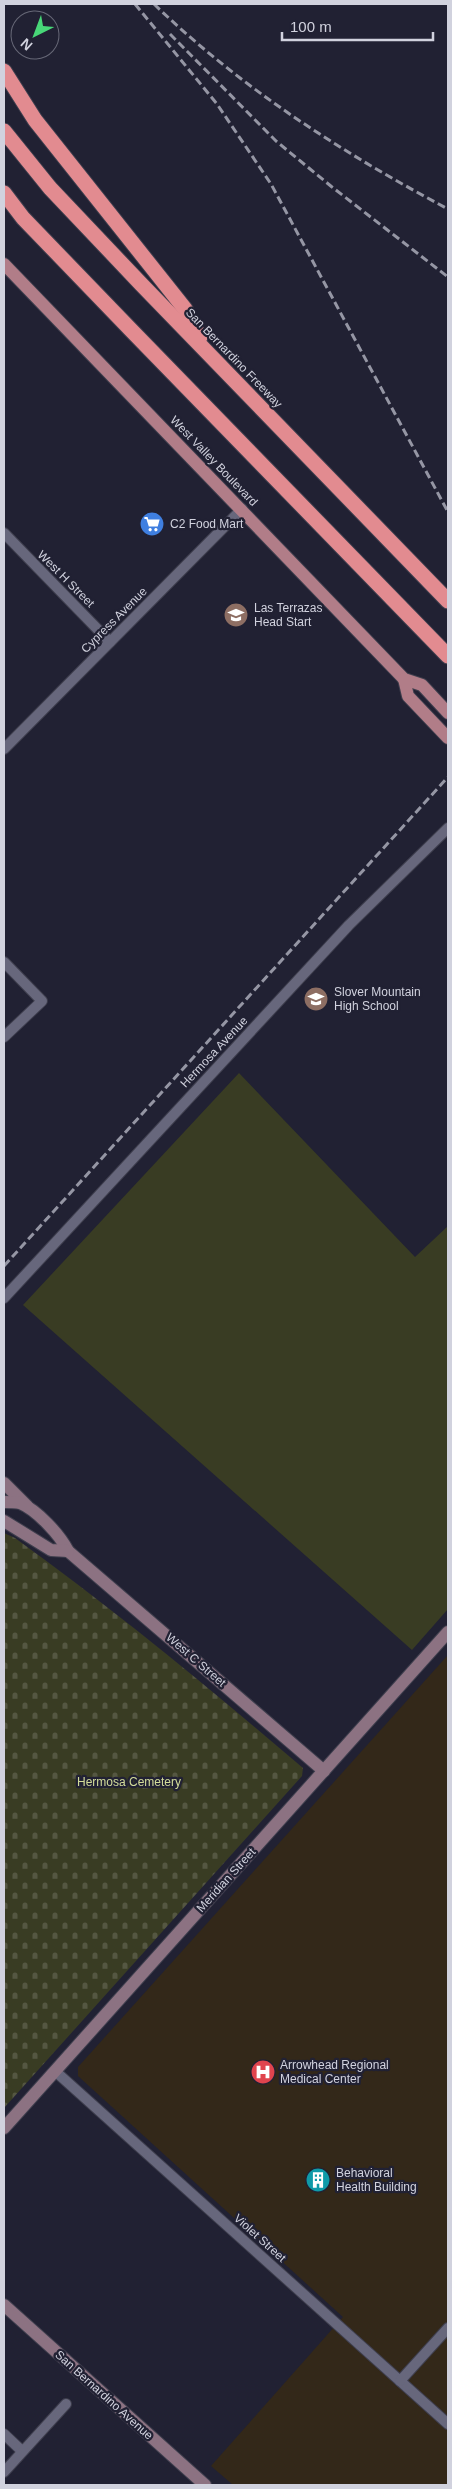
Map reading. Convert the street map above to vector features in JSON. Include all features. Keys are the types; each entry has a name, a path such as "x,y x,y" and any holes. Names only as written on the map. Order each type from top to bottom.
{"highway":[{"path":"4,71 35,120 185,309 210,354"},
{"name":"San Bernardino Freeway","path":"4,131 50,188 448,601"},
{"path":"4,193 23,218 448,656"}],"main road":[{"name":"West Valley Boulevard","path":"4,264 404,679 422,685 448,713"},
{"name":"West Valley Boulevard","path":"404,679 408,696 448,738"}],"street":[{"name":"Cypress Avenue","path":"4,749 242,509"},
{"name":"West H Street","path":"4,533 110,642"},
{"name":"Hermosa Avenue","path":"4,1298 348,925 448,828"},
{"path":"4,962 42,1000 4,1037"},
{"path":"4,1483 32,1512"},
{"name":"West C Street","path":"4,1502 19,1503 32,1512 61,1537 68,1550 324,1771"},
{"path":"4,1521 51,1550 68,1550"},
{"name":"Meridian Street","path":"4,2128 448,1632"},
{"name":"Violet Street","path":"55,2071 448,2424"},
{"name":"San Bernardino Avenue","path":"4,2305 205,2485"},
{"path":"400,2381 448,2328"},
{"path":"4,2472 66,2404"},
{"path":"4,2434 22,2451"}],"shaded area":[{"name":"Arrowhead Regional Medical Center","path":"448,1655 448,2485 233,2485 211,2466 343,2317 78,2076 78,2067"}],"green space":[{"path":"239,1073 415,1257 448,1226 448,1609 412,1650 23,1305"},
{"name":"Hermosa Cemetery","path":"4,1533 15,1538 125,1621 303,1768 302,1776 4,2108"}],"railway":[{"path":"135,4 217,104 271,184 448,512"},
{"path":"154,4 187,35 257,91 294,117 369,165 448,209"},
{"path":"170,34 276,141 448,277"},
{"path":"4,1266 448,777"}],"place":[{"name":"C2 Food Mart","path":"152,524"},
{"name":"Las Terrazas Head Start","path":"236,615"},
{"name":"Slover Mountain High School","path":"316,999"},
{"name":"Arrowhead Regional Medical Center","path":"263,2072"},
{"name":"Behavioral Health Building","path":"318,2180"}]}
